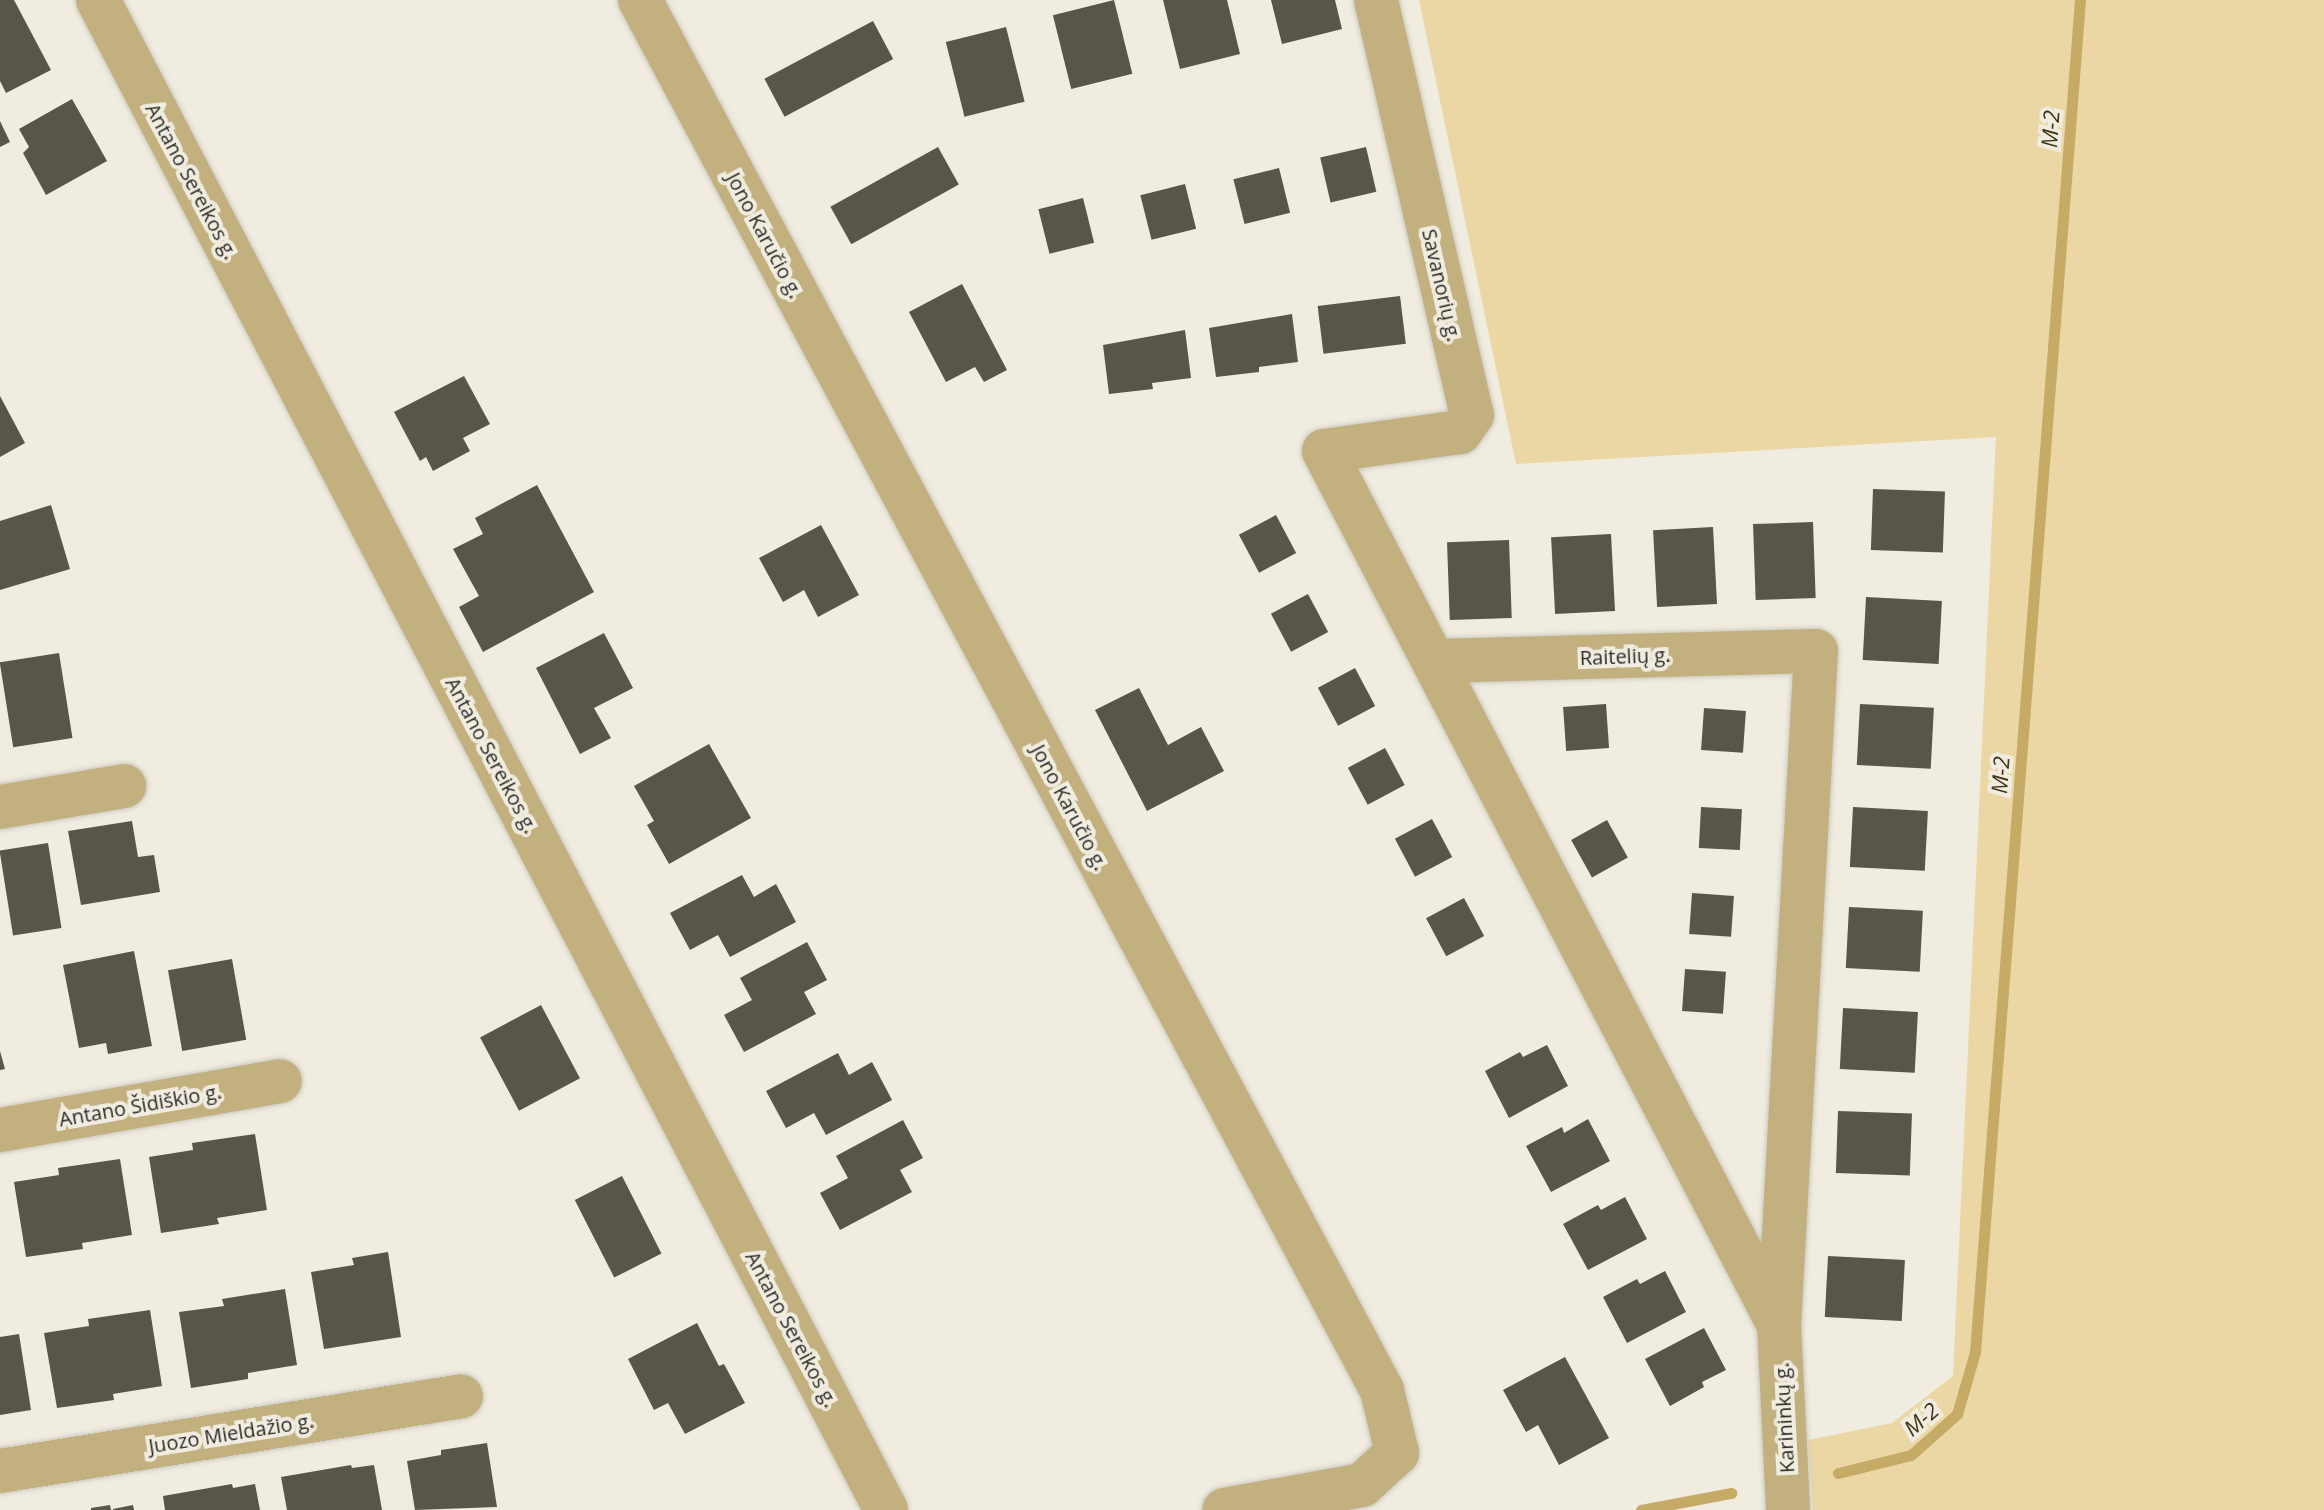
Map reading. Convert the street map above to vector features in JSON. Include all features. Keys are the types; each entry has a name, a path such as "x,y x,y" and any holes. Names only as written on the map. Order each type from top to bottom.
{"street":[{"name":"Antano Sereikos g.","path":"98,0 886,1510"},
{"name":"Jono Karučio g.","path":"640,0 1382,1390 1397,1453 1362,1485 1224,1510"},
{"name":"Savanorių g.","path":"1376,0 1472,415 1460,432 1324,451 1434,661"},
{"name":"Raitelių g.","path":"1434,661 1816,651"},
{"name":"Karininkų g.","path":"1788,1510 1779,1325 1816,651"},
{"path":"1434,661 1779,1325"},
{"path":"0,807 124,786"},
{"name":"Antano Šidiškio g.","path":"0,1130 280,1081"},
{"name":"Juozo Mieldažio g.","path":"0,1471 461,1396"}],"shaded area":[{"path":"1419,0 2324,0 2324,1510 1813,1510 1808,1440 1892,1423 1953,1376 1996,437 1516,464"}],"building":[{"path":"0,0 14,0 51,70 6,93 0,81"},
{"path":"1114,0 1132,74 1071,89 1053,15"},
{"path":"1163,0 1227,0 1240,54 1180,69"},
{"path":"1271,0 1335,0 1342,29 1282,44"},
{"path":"873,21 893,59 785,117 764,79"},
{"path":"1006,27 1025,102 964,117 946,42"},
{"path":"72,99 107,161 46,195 23,153 29,147 19,129"},
{"path":"0,121 10,142 0,147"},
{"path":"938,147 959,185 851,244 830,207"},
{"path":"1366,147 1376,192 1331,202 1320,158"},
{"path":"1279,168 1290,213 1245,224 1233,179"},
{"path":"1185,184 1196,229 1151,240 1140,195"},
{"path":"1083,198 1094,243 1049,254 1038,209"},
{"path":"962,284 1007,370 984,382 975,367 946,382 909,312"},
{"path":"1400,296 1406,344 1323,354 1318,306"},
{"path":"1292,314 1298,362 1259,367 1259,372 1216,377 1209,328"},
{"path":"1185,330 1191,378 1152,383 1153,389 1109,394 1103,345"},
{"path":"464,376 490,424 463,438 470,451 433,471 426,457 420,461 394,412"},
{"path":"0,396 25,443 0,457"},
{"path":"537,485 594,592 483,652 459,607 479,596 453,549 483,534 475,518"},
{"path":"1873,489 1945,492 1943,552 1871,550"},
{"path":"51,505 70,569 0,590 0,521"},
{"path":"1276,515 1296,553 1259,573 1239,535"},
{"path":"1813,522 1816,598 1756,600 1753,524"},
{"path":"821,525 859,595 818,617 804,590 783,602 759,558"},
{"path":"1713,527 1717,604 1657,607 1653,530"},
{"path":"1611,534 1615,611 1555,614 1551,537"},
{"path":"1509,540 1512,618 1450,620 1447,542"},
{"path":"1308,594 1328,632 1291,652 1271,614"},
{"path":"1866,597 1942,601 1939,664 1863,660"},
{"path":"604,633 633,688 594,708 611,738 580,754 536,668"},
{"path":"59,653 72,738 13,747 0,662"},
{"path":"1355,668 1375,706 1338,726 1318,688"},
{"path":"1139,688 1168,745 1201,727 1224,771 1147,811 1095,710"},
{"path":"1606,704 1609,748 1566,751 1563,707"},
{"path":"1860,704 1934,708 1931,769 1857,765"},
{"path":"1704,708 1746,711 1743,753 1701,750"},
{"path":"709,744 751,818 669,864 647,825 654,821 634,786"},
{"path":"1385,748 1405,785 1368,805 1348,768"},
{"path":"1701,807 1742,809 1740,850 1699,848"},
{"path":"1853,807 1928,811 1925,871 1850,867"},
{"path":"1432,819 1452,857 1415,877 1395,839"},
{"path":"1607,820 1628,858 1592,877 1571,840"},
{"path":"132,821 138,857 154,855 160,892 81,905 68,831"},
{"path":"48,843 61,928 13,936 0,851"},
{"path":"742,875 754,897 776,884 796,922 730,957 718,935 690,950 670,913"},
{"path":"1692,893 1734,896 1731,937 1689,934"},
{"path":"1464,898 1484,936 1446,956 1426,918"},
{"path":"1849,907 1923,911 1920,972 1846,968"},
{"path":"807,942 827,980 804,992 816,1014 744,1052 724,1015 752,1000 740,978"},
{"path":"134,951 152,1046 108,1054 106,1043 79,1048 63,965"},
{"path":"232,959 246,1040 182,1051 168,970"},
{"path":"1685,969 1726,972 1723,1014 1682,1011"},
{"path":"541,1005 580,1078 519,1111 480,1037"},
{"path":"1843,1008 1918,1012 1915,1073 1840,1069"},
{"path":"1547,1045 1568,1086 1509,1118 1485,1071 1520,1052 1523,1057"},
{"path":"0,1051 5,1069 0,1070"},
{"path":"838,1053 849,1075 872,1062 892,1100 826,1135 814,1113 786,1128 766,1091"},
{"path":"1838,1111 1912,1114 1910,1176 1836,1173"},
{"path":"1588,1119 1610,1161 1551,1192 1526,1146 1562,1127 1564,1133"},
{"path":"903,1120 923,1158 900,1170 912,1192 840,1230 820,1193 848,1178 836,1156"},
{"path":"255,1134 267,1210 217,1218 219,1224 161,1233 149,1157 193,1150 192,1143"},
{"path":"120,1159 132,1235 82,1243 83,1249 26,1257 14,1182 59,1175 58,1168"},
{"path":"622,1176 661,1254 614,1278 575,1200"},
{"path":"1625,1197 1647,1239 1588,1270 1563,1224 1598,1205 1601,1210"},
{"path":"388,1252 401,1337 324,1349 311,1272 354,1265 352,1258"},
{"path":"1828,1256 1905,1260 1902,1321 1825,1317"},
{"path":"1665,1271 1686,1312 1627,1343 1603,1297 1637,1279 1640,1284"},
{"path":"285,1289 297,1365 248,1373 248,1379 191,1388 179,1312 224,1306 222,1299"},
{"path":"150,1310 162,1386 113,1394 114,1400 57,1408 44,1333 89,1326 88,1319"},
{"path":"697,1323 719,1366 724,1364 745,1403 685,1434 668,1403 654,1410 628,1359"},
{"path":"1704,1328 1726,1370 1702,1382 1704,1387 1670,1406 1645,1359"},
{"path":"19,1334 31,1410 0,1415 0,1337"},
{"path":"1565,1357 1609,1438 1559,1465 1538,1425 1526,1432 1503,1390"},
{"path":"487,1443 497,1507 415,1510 407,1461 441,1455 441,1450"},
{"path":"351,1465 352,1468 374,1465 382,1510 287,1510 281,1477"},
{"path":"232,1484 233,1488 255,1484 260,1510 165,1510 163,1496"},
{"path":"110,1505 111,1510 91,1510 91,1508"},
{"path":"133,1505 134,1510 113,1510 113,1509"}],"waterway":[{"name":"M-2","path":"1838,1473 1911,1455 1957,1414 1975,1352 2080,0"},
{"name":"M-2","path":"1641,1510 1731,1493"}]}
